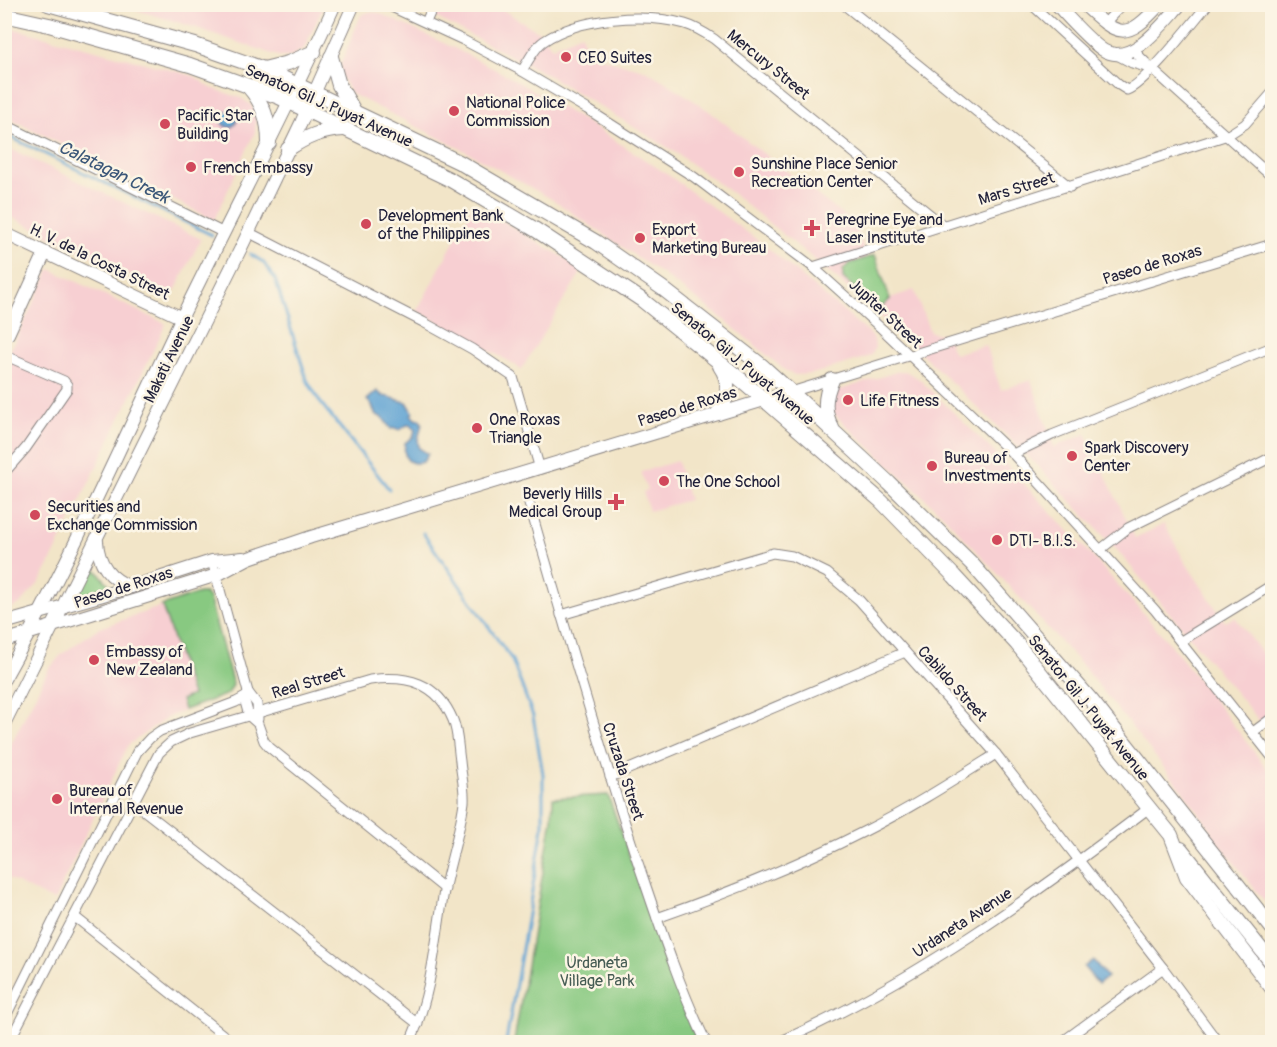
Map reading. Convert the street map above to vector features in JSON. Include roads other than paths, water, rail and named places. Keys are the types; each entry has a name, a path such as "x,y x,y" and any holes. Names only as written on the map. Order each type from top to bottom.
{"main road":[{"name":"Senator Gil J. Puyat Avenue","path":"48,4 195,45 264,69 459,162 596,242 699,315 791,392 890,483 978,572 1091,700 1272,928"},
{"name":"Makati Avenue","path":"4,679 42,612 182,318 298,86 335,4"},
{"name":"Makati Avenue","path":"4,724 97,541 248,232 307,110 354,4"},
{"path":"1056,4 1102,50 1115,54 1133,50 1144,44 1181,4"},
{"path":"1083,4 1133,50"},
{"path":"1104,24 1115,30 1126,32 1143,23 1160,4"},
{"name":"Senator Gil J. Puyat Avenue","path":"4,15 49,25 190,65 290,102 449,179 536,230 642,300 764,400 881,501 1017,644 1170,836 1187,877 1272,988"},
{"path":"264,69 288,63 314,52"},
{"path":"331,57 339,85 355,113"},
{"path":"248,86 265,113 269,128 269,143"},
{"path":"288,149 317,133 345,129"},
{"name":"H. V. de la Costa Street","path":"4,233 182,318"},
{"path":"6,338 45,253"},
{"path":"715,360 726,377 728,388 724,405 718,413"},
{"path":"832,380 825,407 832,430"},
{"name":"Paseo de Roxas","path":"4,641 216,575 249,558 791,392"},
{"path":"97,541 97,551 106,570 117,581 131,587"},
{"name":"Paseo de Roxas","path":"4,623 212,561 249,558"},
{"path":"1170,836 1272,963"},
{"path":"1198,836 1208,859 1272,939"}],"street":[{"name":"Jupiter Street","path":"385,4 522,70 694,177 813,267 1013,454 1182,641 1272,757"},
{"path":"426,22 434,4"},
{"path":"843,4 1070,187"},
{"path":"1031,4 1127,90 1134,88 1152,69 1208,4"},
{"path":"1104,24 1123,4"},
{"name":"Mercury Street","path":"522,70 542,42 565,30 586,24 634,18 664,19 688,24 714,39 944,226"},
{"path":"1133,50 1272,177"},
{"path":"1115,54 1132,63 1152,69"},
{"name":"Mars Street","path":"813,267 1228,135 1245,124 1272,93"},
{"path":"4,124 220,242"},
{"path":"248,232 423,322 472,349 513,378 540,469"},
{"name":"Paseo de Roxas","path":"791,392 1272,244"},
{"path":"1013,454 1052,435 1272,347"},
{"path":"4,355 64,381 67,385 67,389 26,448 4,473"},
{"path":"1101,549 1128,528 1272,457"},
{"name":"Cruzada Street","path":"529,503 610,777 657,918 690,1009 706,1042"},
{"name":"Cabildo Street","path":"561,615 773,553 792,556 827,573 854,595 996,754 1218,1042"},
{"path":"212,561 246,695 249,716 258,724"},
{"path":"1182,641 1272,585"},
{"path":"610,777 905,652"},
{"name":"Real Street","path":"9,1042 159,753 171,742 190,733 370,680 403,678 415,681 429,689 443,703 453,721 464,798 445,889 427,996 410,1042"},
{"path":"4,1020 137,752 160,731 246,695 255,699 259,713 258,724 264,741 269,747 445,889"},
{"path":"1253,732 1272,718"},
{"path":"657,918 728,893 798,864 933,794 996,754"},
{"path":"134,802 418,1024"},
{"name":"Urdaneta Avenue","path":"779,1042 879,993 992,922 1149,808"},
{"path":"75,916 232,1042"},
{"path":"1062,1042 1163,968"}],"water":[{"path":"229,111 235,113 237,119 235,125 229,127 223,125 221,119 223,113"},
{"path":"377,391 383,396 407,402 413,412 411,415 422,423 418,440 419,448 428,454 423,462 413,463 406,456 405,443 413,437 415,430 411,425 400,430 391,429 383,418 375,414 372,405 367,400"},
{"path":"1093,960 1107,977 1098,984 1084,967"}],"waterway":[{"name":"Calatagan Creek","path":"4,134 212,235"},
{"name":"Calatagan Creek","path":"250,254 263,262 275,279 307,380 320,402 389,489"},
{"path":"423,533 512,660 533,716 543,774 543,827 506,1042"}],"place":[{"name":"CEO Suites","path":"566,57"},
{"name":"National Police Commission","path":"454,111"},
{"name":"Pacific Star Building","path":"165,124"},
{"name":"French Embassy","path":"191,167"},
{"name":"Sunshine Place Senior Recreation Center","path":"739,172"},
{"name":"Development Bank of the Philippines","path":"366,224"},
{"name":"Peregrine Eye and Laser Institute","path":"812,228"},
{"name":"Export Marketing Bureau","path":"640,238"},
{"name":"Life Fitness","path":"848,400"},
{"name":"One Roxas Triangle","path":"477,428"},
{"name":"Spark Discovery Center","path":"1072,456"},
{"name":"Bureau of Investments","path":"932,466"},
{"name":"The One School","path":"664,481"},
{"name":"Beverly Hills Medical Group","path":"616,502"},
{"name":"Securities and Exchange Commission","path":"35,515"},
{"name":"DTI- B.I.S.","path":"997,540"},
{"name":"Embassy of New Zealand","path":"94,660"},
{"name":"Bureau of Internal Revenue","path":"57,799"}],"park label":[{"name":"Urdaneta Village Park","path":"597,971"}]}
